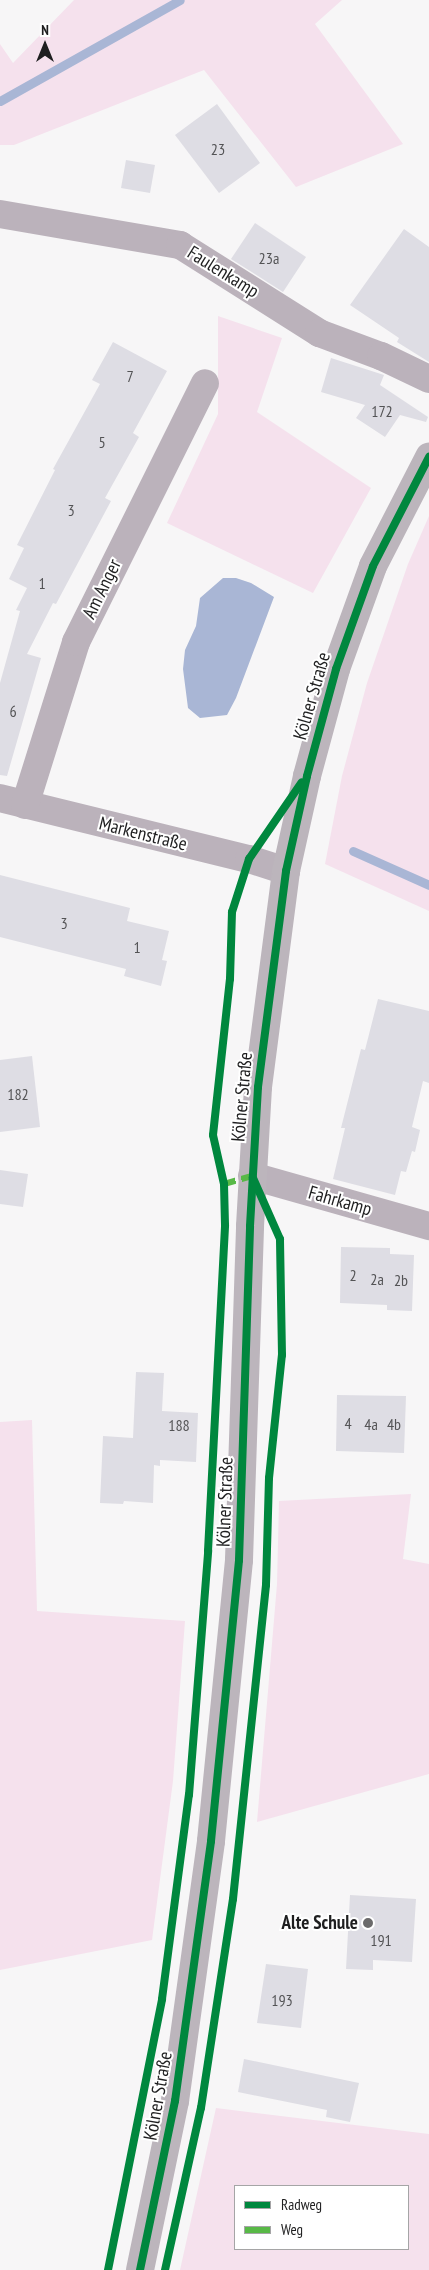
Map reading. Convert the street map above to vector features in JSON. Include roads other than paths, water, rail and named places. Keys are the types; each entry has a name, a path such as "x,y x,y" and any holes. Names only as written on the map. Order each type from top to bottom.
{"main road":[{"name":"Kölner Straße","path":"140,2270 175,2101 205,1896 212,1831 239,1560 252,1176 258,1087 286,870 307,776 336,669 373,566 429,457"}],"street":[{"name":"Faulenkamp","path":"0,214 180,245 319,333 429,378"},
{"name":"Am Anger","path":"12,802 76,642 204,383"},
{"name":"Markenstraße","path":"12,802 249,859 286,870"},
{"name":"Fahrkamp","path":"252,1176 429,1226"}],"water":[{"path":"223,578 236,578 251,583 274,597 236,698 227,715 200,718 188,708 183,669 185,650 196,626 200,598"}],"waterway":[{"path":"0,101 180,0"},
{"path":"353,851 429,885"}],"place":[{"name":"Alte Schule","path":"368,1923"}]}
